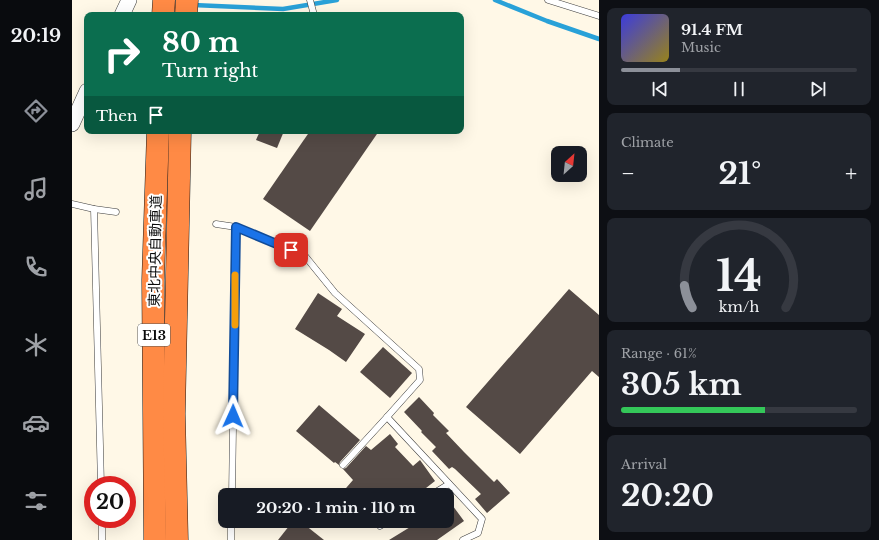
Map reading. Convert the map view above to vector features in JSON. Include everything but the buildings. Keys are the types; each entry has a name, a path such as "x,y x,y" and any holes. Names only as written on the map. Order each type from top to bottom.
{"highway":[{"path":"163,12 164,0"},
{"path":"186,12 187,0"},
{"name":"東北中央自動車道","path":"155,540 153,280 158,134"},
{"name":"東北中央自動車道","path":"177,540 174,414 180,134"}],"street":[{"path":"72,124 84,98"}],"lane":[{"path":"310,0 313,12"},
{"path":"548,0 599,16"},
{"path":"72,204 116,212"},
{"path":"94,209 101,476"},
{"path":"216,224 236,227 305,256 335,292 419,369 420,380 343,465"},
{"path":"232,488 236,227"},
{"path":"387,417 482,519 478,533 463,540"},
{"path":"442,488 449,484"},
{"path":"102,528 102,540"},
{"path":"231,540 232,528"}],"waterway":[{"path":"193,5 283,9 337,0"},
{"path":"495,0 547,21 599,39"}],"slow traffic":[{"path":"235,275 235,325"}],"route":[{"path":"233,416 236,227 291,250"}]}
